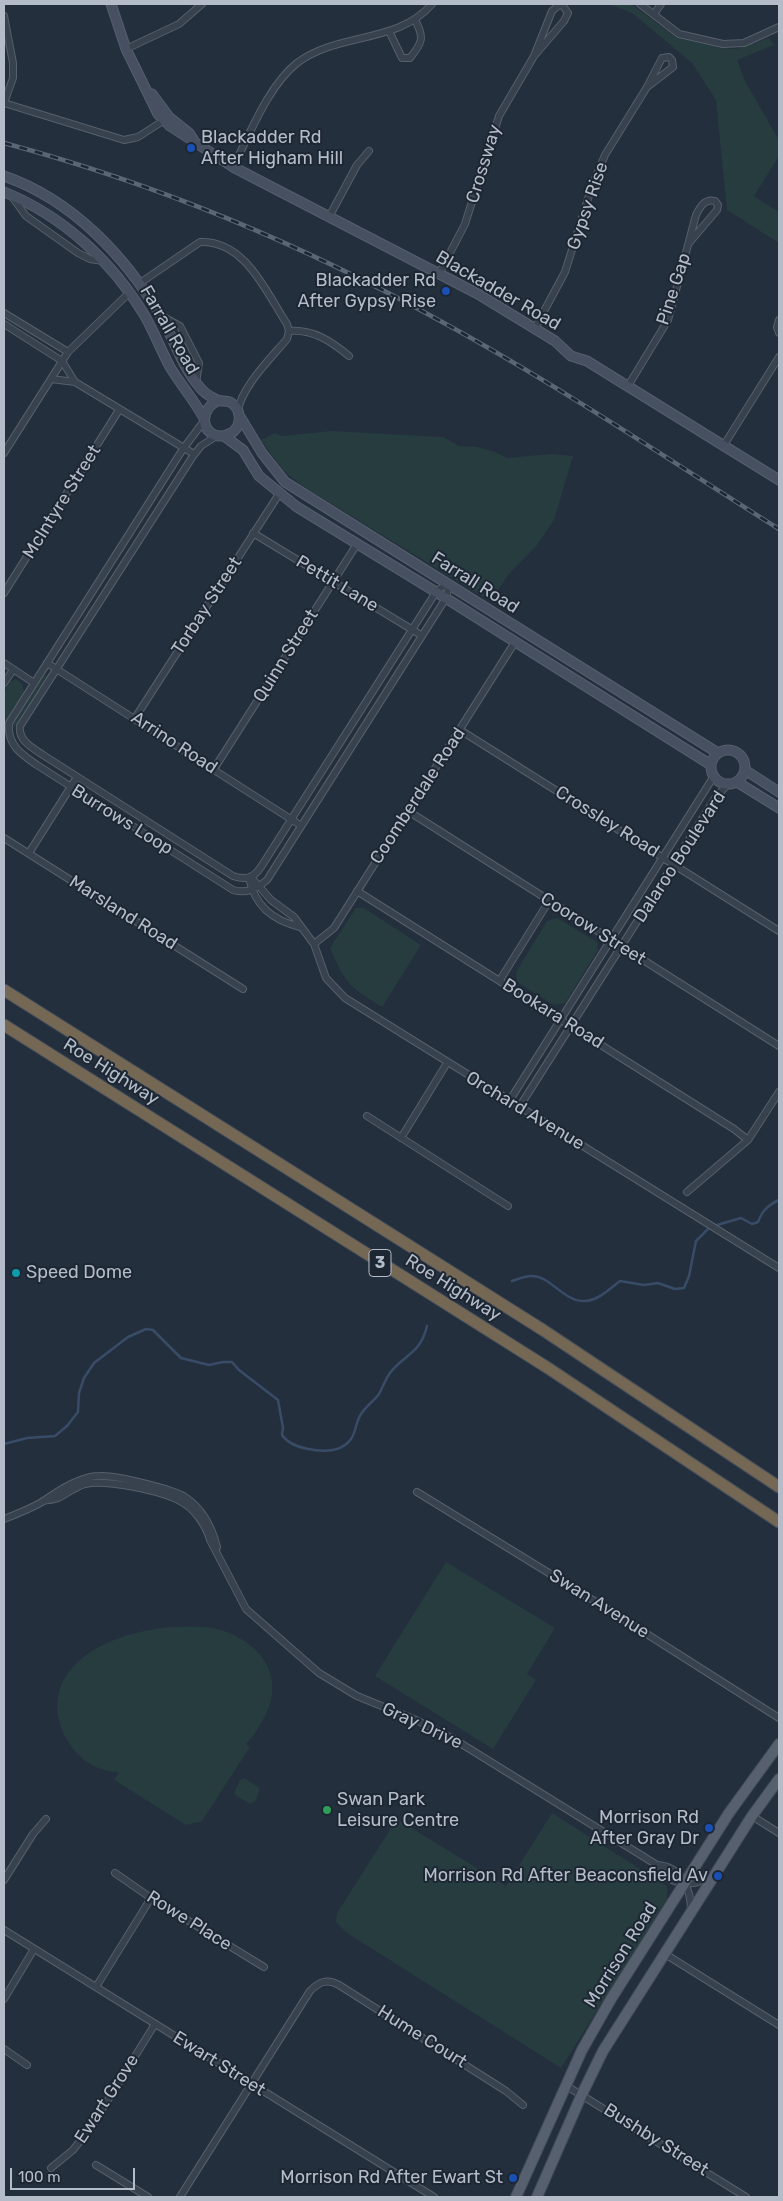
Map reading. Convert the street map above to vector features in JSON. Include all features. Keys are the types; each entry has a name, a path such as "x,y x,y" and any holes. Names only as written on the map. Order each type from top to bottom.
{"highway":[{"name":"Roe Highway","path":"4,990 543,1330 779,1487"},
{"name":"Roe Highway","path":"4,1025 540,1364 779,1522"}],"main road":[{"name":"Blackadder Road","path":"111,4 126,50 148,91 156,98 166,118 190,133 194,140 233,167 478,294 555,341 572,356 587,361 779,480"},
{"name":"Farrall Road","path":"4,176 37,192 78,219 105,242 140,283 159,313 196,383 206,394 221,401"},
{"name":"Farrall Road","path":"6,193 36,207 63,225 103,261 130,292 145,316 170,367 204,419"},
{"path":"221,401 234,405 239,413 238,426 221,436 208,429 204,419 208,407 221,401"},
{"name":"Farrall Road","path":"239,413 262,453 285,482 718,753"},
{"name":"Farrall Road","path":"221,436 243,450 259,476 279,494 712,765"},
{"path":"733,783 743,776 745,762 739,753 729,750 718,753 712,765 714,776 720,782 733,783 779,808"},
{"path":"745,770 779,792"},
{"path":"758,795 766,783"},
{"name":"Morrison Road","path":"516,2197 565,2085 582,2050 611,1999 729,1813 779,1744"},
{"name":"Morrison Road","path":"537,2197 603,2051 752,1816 779,1779"}],"street":[{"path":"126,50 179,24 202,4"},
{"path":"233,167 271,94 288,72 298,63 320,50 408,25 432,4"},
{"path":"640,4 680,34 723,44 744,43 779,28"},
{"path":"654,14 661,4"},
{"name":"Crossway","path":"438,274 465,224 500,116 534,56 552,11 560,5 563,6 568,13 564,22 534,56"},
{"path":"4,16 13,63 13,78 4,103 124,140 138,137 166,118"},
{"path":"389,31 399,54 405,60 410,58 422,38 415,20"},
{"name":"Gypsy Rise","path":"535,328 566,272 592,186 605,155 647,87 658,62 662,58 669,57 672,60 673,67 647,87"},
{"path":"329,217 357,165 369,151"},
{"name":"Farrall Road","path":"6,193 16,201 21,212 78,253 90,259 103,261"},
{"name":"Pine Gap","path":"628,386 668,320 689,243 700,207 710,199 715,200 718,205 717,210 689,243"},
{"path":"140,283 200,242 217,244 245,260 287,324 289,331 287,339 245,392 239,404 239,413"},
{"path":"4,453 68,352 130,292"},
{"path":"4,313 68,352"},
{"path":"779,320 777,327 779,333"},
{"path":"4,324 62,361 75,382"},
{"path":"28,339 33,331"},
{"path":"289,331 309,331 337,345 349,356"},
{"path":"724,445 779,357"},
{"path":"51,379 75,382 194,454"},
{"path":"221,401 245,392"},
{"name":"McIntyre Street","path":"4,593 119,410"},
{"path":"204,419 183,448 34,683 6,731 19,732 20,726 58,670 194,454 200,446 221,436"},
{"name":"Torbay Street","path":"135,718 279,494"},
{"path":"152,498 162,504"},
{"name":"Pettit Lane","path":"253,533 421,635"},
{"path":"129,535 139,541"},
{"name":"Quinn Street","path":"214,769 358,544"},
{"path":"106,572 116,578"},
{"path":"250,878 256,874 436,592 448,584"},
{"path":"252,891 267,880 300,825 446,598 448,584"},
{"path":"82,608 93,614"},
{"name":"Coomberdale Road","path":"314,944 334,928 515,642"},
{"name":"Arrino Road","path":"47,663 300,825"},
{"path":"4,664 34,683"},
{"path":"387,668 397,674"},
{"path":"4,683 13,670"},
{"path":"364,705 374,711"},
{"name":"Crossley Road","path":"460,730 779,931"},
{"name":"Burrows Loop","path":"6,731 15,749 37,765 233,890 241,892 252,891"},
{"name":"Burrows Loop","path":"19,732 22,739 43,755 232,876 250,878"},
{"path":"341,741 351,747"},
{"path":"37,765 43,755"},
{"name":"Dalaroo Boulevard","path":"510,1100 714,776"},
{"path":"29,853 77,777"},
{"path":"318,778 327,783"},
{"name":"Dalaroo Boulevard","path":"520,1106 598,986 716,797 733,783"},
{"path":"108,810 114,800"},
{"name":"Coorow Street","path":"408,811 779,1046"},
{"path":"691,814 702,820"},
{"path":"142,832 148,822"},
{"name":"Marsland Road","path":"4,838 242,989"},
{"path":"180,856 186,846"},
{"path":"214,878 220,868"},
{"name":"Orchard Avenue","path":"250,878 260,886 271,900 292,914 314,944 326,978 338,993 779,1268"},
{"name":"Orchard Avenue","path":"250,878 252,891 258,903 264,909 287,924 300,927"},
{"name":"Bookara Road","path":"357,891 734,1128 748,1140"},
{"path":"638,898 649,904"},
{"path":"500,980 549,901"},
{"path":"587,979 598,986"},
{"path":"401,1138 448,1063"},
{"path":"687,1192 748,1140 779,1092"},
{"path":"367,1116 508,1206"},
{"name":"Gray Drive","path":"4,1519 43,1501 55,1491 78,1481 101,1476 172,1491 185,1497 204,1516 212,1529 219,1556 246,1609 319,1673 357,1696 416,1720 452,1738 658,1865 661,1872 677,1883 684,1883"},
{"name":"Swan Avenue","path":"417,1492 779,1718"},
{"path":"752,1816 779,1833"},
{"path":"4,1880 46,1819"},
{"path":"691,1912 689,1897 684,1883 695,1883 707,1879 718,1870"},
{"name":"Rowe Place","path":"115,1873 151,1898 264,1967"},
{"path":"96,1987 151,1898"},
{"name":"Ewart Street","path":"4,1930 434,2197"},
{"path":"4,1999 34,1949"},
{"path":"665,1954 779,2026"},
{"name":"Hume Court","path":"252,2085 310,1991 317,1984 325,1981 339,1985 506,2090 523,2105"},
{"name":"Ewart Grove","path":"52,2168 72,2150 93,2124 155,2024"},
{"path":"4,2050 27,2065"},
{"path":"180,2197 252,2085"},
{"name":"Bushby Street","path":"565,2085 746,2197"},
{"path":"96,2165 148,2197"}],"green space":[{"path":"609,4 631,4 677,38 722,48 736,49 769,38 774,45 737,60 746,83 779,140 779,156 754,196 779,212 779,243 727,210 716,100 692,63 632,13"},
{"path":"332,431 443,437 459,446 477,447 495,452 507,458 551,454 573,456 554,520 537,545 509,574 490,601 304,487 284,471 261,440 275,433 282,436"},
{"path":"51,673 21,722 13,728 19,710 33,688 41,678"},
{"path":"16,679 22,684 25,694 4,725 5,691 7,686"},
{"path":"356,908 364,908 421,945 382,1007 350,984 340,970 330,948"},
{"path":"557,918 597,942 598,950 565,1003 554,1005 517,982 516,972 547,921"},
{"path":"446,1562 555,1628 527,1674 536,1680 493,1749 375,1676"},
{"path":"170,1627 211,1628 224,1631 239,1638 262,1657 269,1669 272,1681 272,1695 268,1710 257,1730 246,1744 250,1747 202,1821 186,1825 114,1780 119,1772 101,1769 85,1760 67,1740 58,1715 57,1701 60,1688 66,1676 86,1655 99,1647 127,1636"},
{"path":"244,1778 260,1788 256,1800 251,1804 234,1793 240,1780"},
{"path":"552,1813 667,1886 667,1899 561,2068 347,1933 336,1922 337,1913 397,1819 506,1886"}],"waterway":[{"path":"717,1225 741,1218 752,1224 758,1222 766,1209 779,1200"},
{"path":"512,1281 529,1276 539,1277 568,1296 584,1301 601,1296 620,1281 644,1285 658,1283 675,1289 684,1288 689,1276 696,1241 709,1228"},
{"path":"4,1444 27,1438 55,1436 67,1426 78,1412 79,1393 84,1378 94,1363 128,1337 146,1329 153,1330 181,1358 209,1365 232,1362 239,1370 278,1400 283,1428 282,1435 290,1443 314,1450 326,1451 337,1449 347,1444 351,1439 365,1408 379,1394 395,1367 416,1349 424,1336 427,1326"}],"railway":[{"path":"4,143 61,159 174,198 230,220 339,268 487,347 613,423 779,529"}],"place":[{"name":"Blackadder Rd After Higham Hill","path":"191,148"},
{"name":"Blackadder Rd After Gypsy Rise","path":"446,291"},
{"name":"Speed Dome","path":"16,1273"},
{"name":"Swan Park Leisure Centre","path":"327,1810"},
{"name":"Morrison Rd After Gray Dr","path":"709,1828"},
{"name":"Morrison Rd After Beaconsfield Av","path":"718,1876"},
{"name":"Morrison Rd After Ewart St","path":"513,2178"}]}
